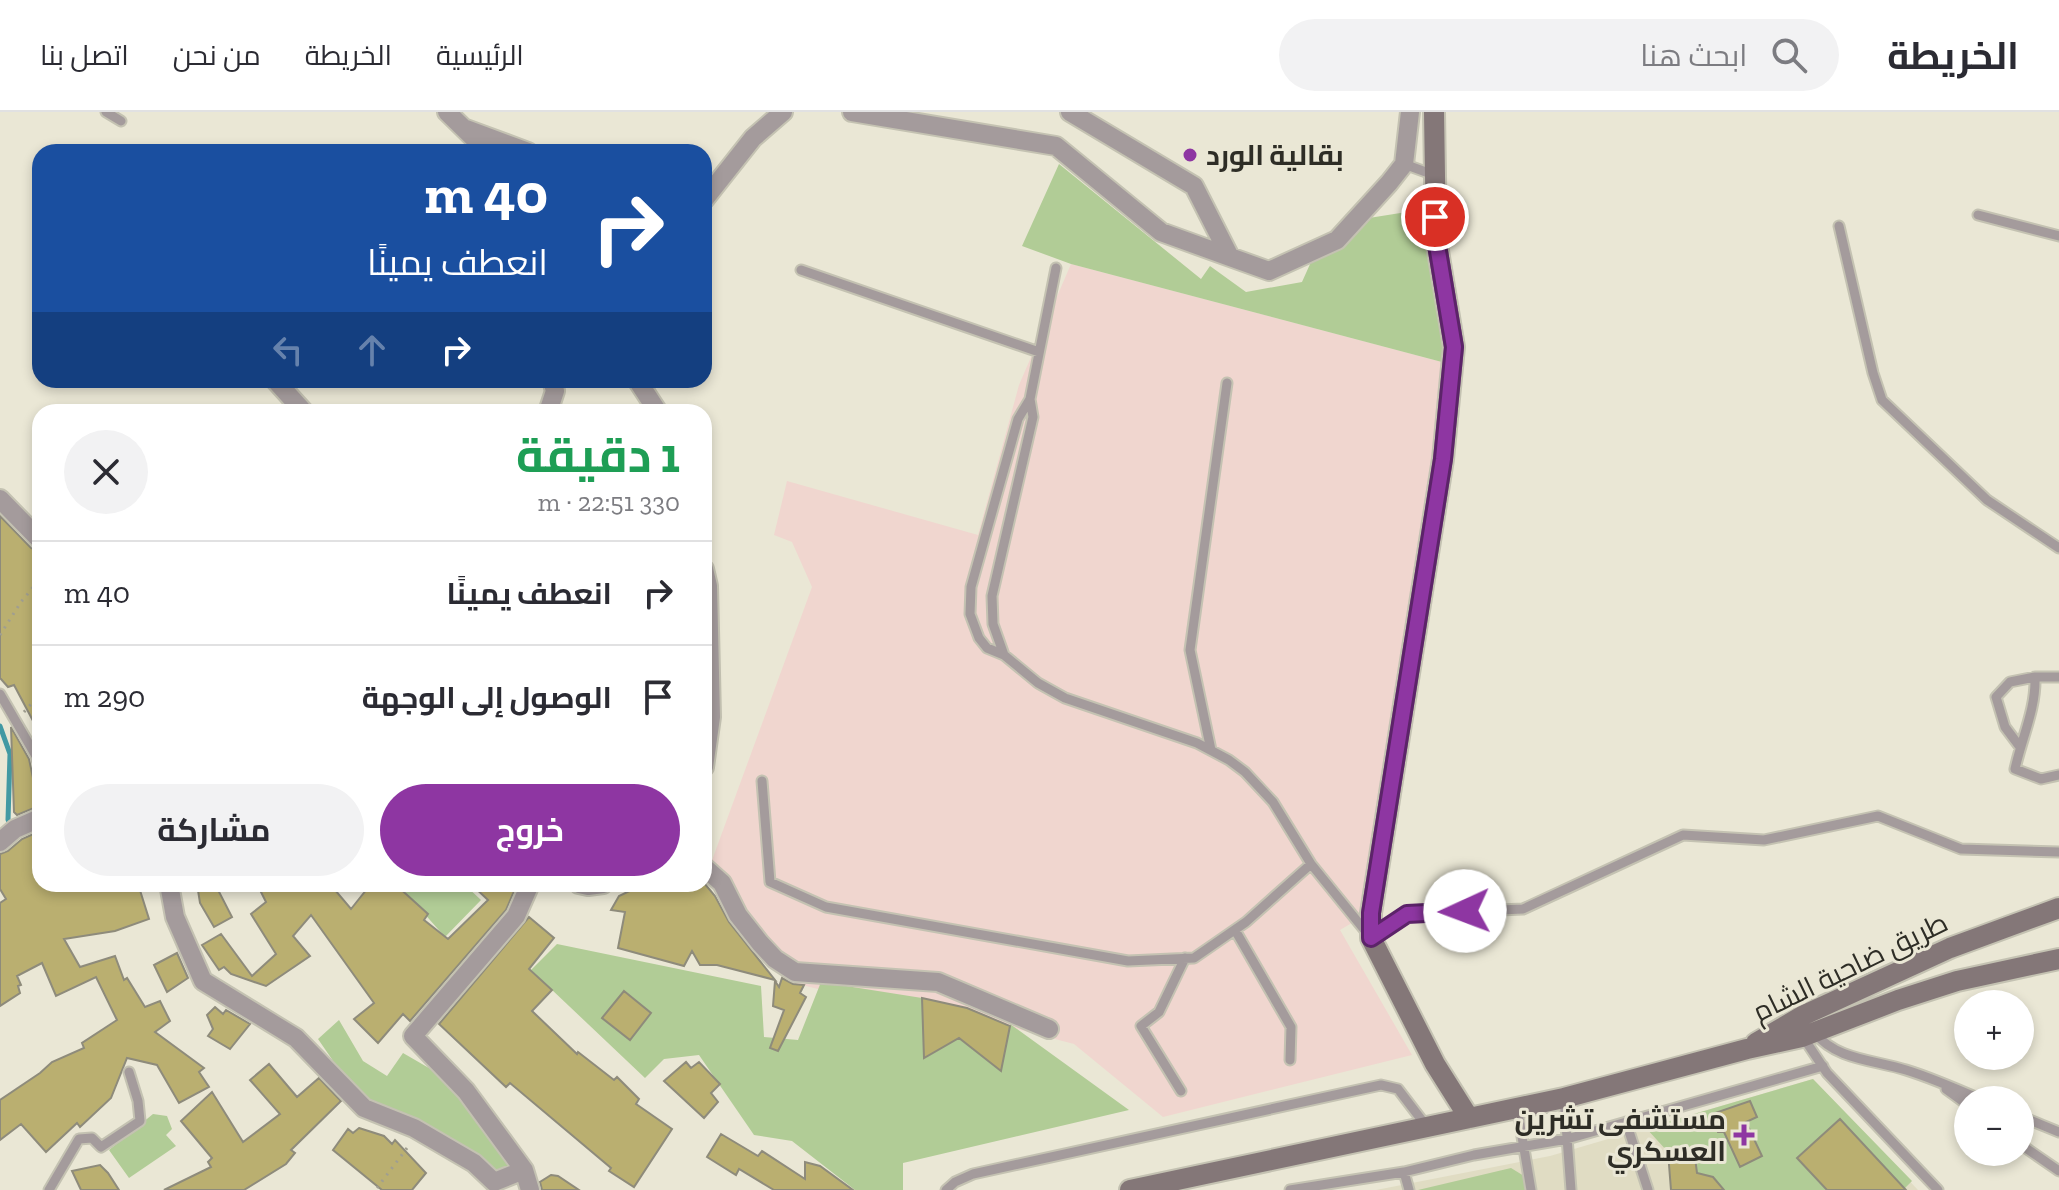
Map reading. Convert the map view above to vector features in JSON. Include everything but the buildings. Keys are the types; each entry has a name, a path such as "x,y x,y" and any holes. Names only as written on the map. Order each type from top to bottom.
{"main road":[{"path":"1434,112 1436,239 1454,347 1443,459 1371,913 1371,938 1435,1064 1469,1118"},
{"name":"طريق ضاحية الشام","path":"1747,1049 1804,1015 1890,975 2007,925 2059,908"},
{"name":"طريق ضاحية الشام","path":"1747,1049 1808,1035 1957,981 2059,959"},
{"path":"1130,1190 1564,1098 1747,1049"}],"street":[{"path":"447,112 480,144"},
{"path":"712,190 753,138 783,112"},
{"path":"852,112 1056,146 1161,232 1269,271 1337,240 1404,164 1410,112"},
{"path":"1070,112 1194,186 1230,257"},
{"path":"466,129 506,144"},
{"path":"282,388 297,404"},
{"path":"0,499 32,532"},
{"path":"0,842 15,829 32,822"},
{"path":"712,874 722,883 738,915 767,951 795,972 938,982 1049,1029"},
{"path":"170,892 175,917 203,981 296,1038 364,1108 419,1131 474,1163 494,1186 524,1170"},
{"path":"526,892 516,916 413,1036 466,1091 524,1170 530,1190"}],"lane":[{"path":"106,112 121,121"},
{"path":"1404,164 1434,175"},
{"path":"1978,215 2059,236"},
{"path":"1839,226 1882,400 1987,500 2059,548"},
{"path":"1056,268 1030,399 1018,419 971,587 970,614 974,626 987,648 1004,655 1038,683 1065,698 1211,750 1229,760 1260,786 1311,864 1371,938 1407,914 1523,909 1683,835 1764,840 1878,816 1961,849 2059,852"},
{"path":"801,270 1039,352"},
{"path":"1211,750 1190,650 1227,383"},
{"path":"1004,655 995,634 991,606 1033,417 1030,399"},
{"path":"982,550 1002,554"},
{"path":"2035,677 2036,701 2015,769 2041,779 2059,775"},
{"path":"2020,747 2005,727 1996,697 2010,682 2035,677 2059,677"},
{"path":"0,694 32,749"},
{"path":"762,781 770,882 826,907 1128,961 1194,958 1235,930 1311,864"},
{"path":"1235,930 1291,1027 1290,1060"},
{"path":"1181,1091 1141,1026 1159,1012 1185,958"},
{"path":"1808,1035 1823,1066 1938,1190"},
{"path":"1808,1035 1841,1053 1954,1089"},
{"path":"1290,1190 1404,1172 1474,1155 1567,1139 1823,1066"},
{"path":"49,1190 79,1139 92,1138 101,1147 140,1121 138,1101 129,1072"},
{"path":"1933,1080 1954,1095"},
{"path":"946,1190 973,1174 1381,1085 1398,1089 1427,1127"},
{"path":"1564,1098 1571,1190"},
{"path":"1517,1107 1531,1190"},
{"path":"1626,1122 1648,1190"},
{"path":"2034,1122 2059,1132"},
{"path":"2034,1154 2059,1171"},
{"path":"1404,1172 1409,1190"}],"path":[{"path":"0,635 32,589"},
{"path":"15,719 32,705"},
{"path":"377,1188 419,1131"}],"shaded area":[{"path":"1071,264 1457,366 1372,911 1340,930 1412,1055 1163,1117 1074,1044 926,1005 826,991 786,981 712,881 712,860 812,587 792,542 774,535 787,481 978,535 1019,385"},
{"name":"مستشفى تشرين العسكري","path":"1813,1079 1918,1190 1376,1190 1550,1156"}],"green space":[{"path":"1059,164 1201,279 1210,266 1246,292 1302,282 1315,253 1369,218 1438,207 1457,366 1071,264 1022,246"},
{"path":"405,892 472,892 481,900 445,937"},
{"path":"557,944 761,986 764,1037 798,1040 821,982 922,998 925,1058 959,1038 1001,1070 1010,1024 1129,1110 903,1163 903,1190 855,1190 792,1141 754,1135 699,1055 664,1059 645,1078 531,970"},
{"path":"339,1020 363,1061 387,1076 403,1053 460,1086 484,1133 512,1166 497,1174 471,1150 379,1106 349,1084 318,1039"},
{"name":"مستشفى تشرين العسكري","path":"1813,1079 1912,1181 1903,1190 1724,1190 1713,1177 1697,1173 1694,1150 1668,1152 1646,1128"},
{"path":"153,1114 167,1116 172,1129 166,1135 176,1146 129,1178 109,1150"},
{"path":"1511,1168 1524,1176 1525,1190 1418,1190"}],"waterway":[{"path":"0,726 10,754 8,820"}],"place":[{"name":"بقالية الورد","path":"1190,155"},
{"name":"مستشفى تشرين العسكري","path":"1744,1135"}],"route":[{"path":"1435,217 1454,347 1443,459 1371,913 1371,938 1407,914 1465,911"}]}
